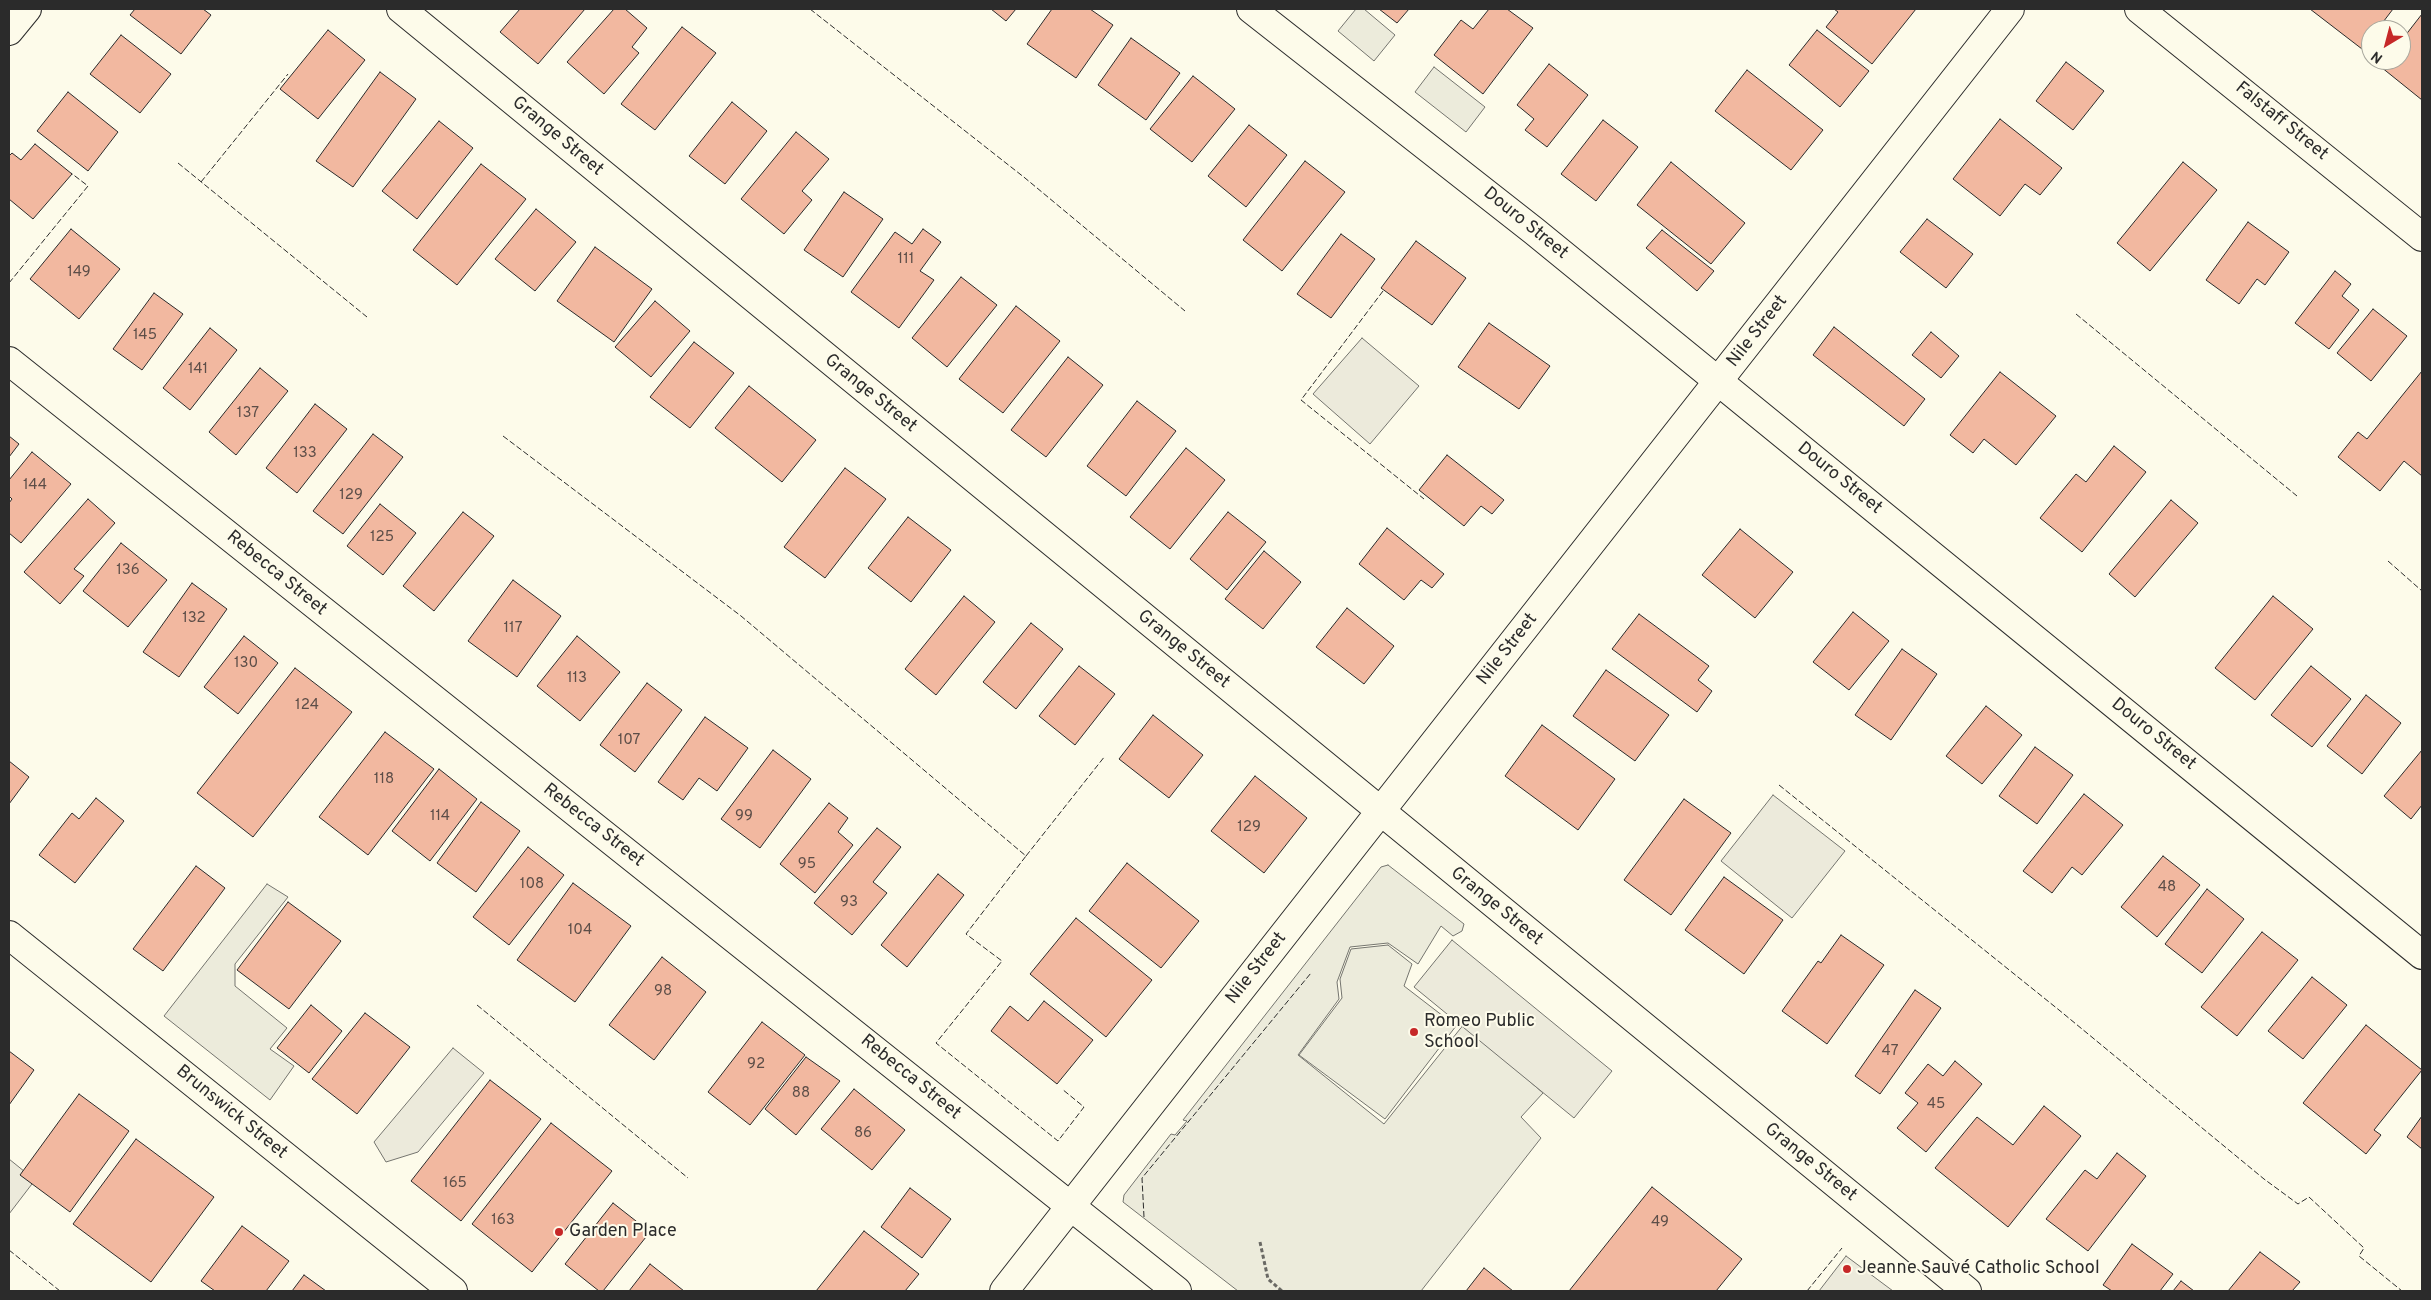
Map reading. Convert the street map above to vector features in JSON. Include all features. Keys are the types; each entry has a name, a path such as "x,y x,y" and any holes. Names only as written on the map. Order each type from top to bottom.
{"street":[{"path":"9,31 27,9"},
{"name":"Grange Street","path":"401,9 1380,813 1967,1291"},
{"name":"Douro Street","path":"1251,9 1523,222 2422,955"},
{"name":"Nile Street","path":"1004,1291 2010,9"},
{"name":"Falstaff Street","path":"2138,9 2422,237"},
{"name":"Rebecca Street","path":"9,361 1177,1291"},
{"name":"Brunswick Street","path":"9,934 453,1291"}],"path":[{"path":"1260,1242 1268,1279 1282,1291"}],"shaded area":[{"path":"1356,9 1364,9 1395,35 1374,61 1338,31"},
{"path":"1434,67 1485,107 1466,132 1415,92"},
{"path":"1362,338 1419,386 1370,444 1313,394"},
{"path":"1773,795 1845,851 1792,918 1721,861"},
{"path":"1388,865 1464,924 1462,931 1453,936 1441,926 1418,964 1388,943 1350,947 1337,982 1339,999 1298,1055 1384,1124 1464,1024 1543,1093 1521,1117 1541,1138 1421,1291 1238,1291 1123,1202 1124,1195 1171,1134 1175,1135 1187,1121 1183,1120 1381,867"},
{"path":"267,884 288,897 235,964 235,986 287,1028 270,1049 294,1066 270,1100 164,1016"},
{"path":"1452,940 1612,1071 1574,1118 1414,987"},
{"path":"1388,945 1412,964 1404,986 1456,1026 1385,1119 1299,1055 1342,998 1340,979 1351,949"},
{"path":"453,1048 484,1073 418,1152 386,1162 374,1142"},
{"path":"9,1159 35,1180 9,1214"},
{"name":"Jeanne Sauvé Catholic School","path":"1846,1256 1893,1291 1819,1291"}],"building":[{"path":"135,9 203,9 211,15 181,54 130,15"},
{"path":"520,9 585,9 538,64 500,32"},
{"path":"614,9 625,9 647,28 632,47 639,53 604,94 567,62"},
{"path":"991,9 1016,9 1006,21"},
{"path":"1052,9 1090,9 1113,25 1076,78 1027,44"},
{"path":"1379,9 1409,9 1397,23"},
{"path":"1489,9 1507,9 1533,28 1483,94 1434,55 1461,20 1473,29"},
{"path":"1834,9 1916,9 1872,64 1826,27 1838,12"},
{"path":"2310,9 2393,9 2385,20 2361,20 2361,48"},
{"path":"2422,14 2422,100 2385,70 2411,70 2411,28"},
{"path":"682,27 716,53 655,130 621,104"},
{"path":"328,30 365,60 318,119 280,89"},
{"path":"1817,30 1869,71 1840,107 1789,65"},
{"path":"121,35 171,74 140,113 90,74"},
{"path":"1131,38 1180,73 1146,120 1098,85"},
{"path":"2066,62 2104,91 2073,130 2036,101"},
{"path":"1549,64 1588,95 1547,147 1525,130 1534,119 1517,105"},
{"path":"1747,70 1823,130 1791,170 1715,111"},
{"path":"380,72 416,99 353,187 316,161"},
{"path":"1193,76 1235,109 1192,162 1150,129"},
{"path":"68,92 118,132 88,171 37,131"},
{"path":"732,102 767,131 725,184 689,156"},
{"path":"2000,119 2062,168 2040,195 2025,184 2000,216 1953,179"},
{"path":"1603,120 1638,147 1596,201 1561,174"},
{"path":"439,121 473,148 417,219 382,191"},
{"path":"1249,125 1287,155 1246,207 1208,176"},
{"path":"796,132 829,159 802,191 812,200 784,234 741,199"},
{"path":"35,144 72,174 33,219 9,199 9,156 12,153 21,160"},
{"path":"1305,161 1345,192 1282,271 1243,240"},
{"path":"1671,162 1745,223 1711,264 1637,205"},
{"path":"2183,162 2217,190 2150,271 2117,243"},
{"path":"481,164 526,199 457,285 413,250"},
{"path":"844,192 883,219 843,277 804,250"},
{"path":"536,209 576,242 535,291 495,259"},
{"path":"1927,219 1973,254 1946,288 1900,252"},
{"path":"2248,222 2289,252 2265,285 2257,279 2239,304 2206,280"},
{"path":"71,229 120,269 79,319 30,279"},
{"path":"923,229 941,242 920,271 934,280 899,328 851,292 895,232 912,244"},
{"path":"1662,230 1714,271 1697,291 1646,248"},
{"path":"1341,234 1375,259 1331,318 1297,294"},
{"path":"1416,241 1466,278 1432,325 1381,288"},
{"path":"595,247 652,289 614,342 557,301"},
{"path":"2335,271 2351,284 2342,296 2359,310 2329,349 2295,323"},
{"path":"961,277 997,305 947,367 912,338"},
{"path":"154,293 183,314 142,370 113,349"},
{"path":"655,301 690,331 651,377 615,347"},
{"path":"1016,306 1060,341 1003,413 959,379"},
{"path":"2373,309 2407,336 2371,381 2337,353"},
{"path":"1489,323 1550,366 1519,409 1458,367"},
{"path":"1834,327 1925,399 1904,426 1813,355"},
{"path":"210,328 237,350 190,410 163,388"},
{"path":"1931,332 1959,356 1941,378 1912,355"},
{"path":"694,342 734,373 690,428 650,397"},
{"path":"1068,357 1103,385 1046,457 1011,430"},
{"path":"260,368 288,391 236,455 209,432"},
{"path":"2422,371 2422,476 2404,461 2380,491 2338,457 2358,432 2367,439"},
{"path":"2000,372 2056,416 2016,465 1984,439 1973,453 1950,435"},
{"path":"749,386 816,440 782,482 715,428"},
{"path":"1137,401 1176,431 1126,496 1087,466"},
{"path":"315,404 347,429 297,493 266,468"},
{"path":"373,434 403,457 343,534 313,511"},
{"path":"9,436 19,444 9,457"},
{"path":"2114,446 2146,472 2082,552 2040,518 2076,474 2086,482"},
{"path":"1186,448 1225,480 1170,549 1130,517"},
{"path":"32,452 71,484 21,543 9,533 9,503 12,499 9,496 9,480"},
{"path":"1447,455 1504,500 1492,514 1481,506 1464,526 1419,490"},
{"path":"845,468 886,499 825,578 784,547"},
{"path":"88,499 115,523 74,569 84,576 60,604 24,572"},
{"path":"2171,500 2198,523 2135,597 2109,574"},
{"path":"380,504 416,533 383,575 347,546"},
{"path":"463,512 494,536 434,611 403,586"},
{"path":"1228,512 1266,542 1227,590 1190,559"},
{"path":"908,517 951,550 911,602 868,568"},
{"path":"1387,528 1444,574 1432,588 1421,580 1404,600 1359,564"},
{"path":"1740,529 1793,572 1755,618 1702,575"},
{"path":"121,543 167,580 128,627 83,591"},
{"path":"1264,551 1301,582 1263,629 1225,599"},
{"path":"513,580 561,616 517,677 468,641"},
{"path":"192,583 227,609 179,677 143,652"},
{"path":"964,596 995,622 936,695 905,669"},
{"path":"2273,596 2313,629 2255,700 2215,668"},
{"path":"1347,608 1394,646 1364,684 1316,647"},
{"path":"1853,612 1889,641 1849,690 1813,662"},
{"path":"1639,614 1709,666 1698,680 1712,691 1697,712 1612,649"},
{"path":"1031,623 1063,649 1016,709 983,682"},
{"path":"244,636 278,663 238,714 204,687"},
{"path":"577,636 620,672 580,721 537,686"},
{"path":"1902,649 1937,674 1891,740 1855,715"},
{"path":"1079,666 1115,694 1075,745 1039,716"},
{"path":"2311,666 2351,699 2312,747 2271,715"},
{"path":"295,668 352,712 253,837 197,793"},
{"path":"1606,670 1669,715 1635,761 1573,716"},
{"path":"647,683 682,710 635,772 600,745"},
{"path":"2366,695 2401,723 2362,774 2327,746"},
{"path":"1986,706 2022,735 1982,784 1946,756"},
{"path":"1153,715 1203,755 1169,798 1119,759"},
{"path":"705,717 748,748 717,791 699,778 683,800 658,782"},
{"path":"1542,725 1615,779 1578,830 1505,776"},
{"path":"385,732 434,769 368,855 319,817"},
{"path":"2035,747 2073,775 2037,824 1999,796"},
{"path":"773,750 811,779 760,848 721,819"},
{"path":"2422,750 2422,805 2411,819 2384,796"},
{"path":"9,761 29,777 9,804"},
{"path":"439,769 477,799 430,861 392,831"},
{"path":"1255,776 1307,818 1264,873 1211,831"},
{"path":"2084,794 2123,825 2082,875 2072,867 2052,893 2023,871"},
{"path":"96,798 124,821 75,883 39,855 72,813 79,819"},
{"path":"1684,799 1731,833 1671,915 1624,880"},
{"path":"481,802 520,831 476,892 437,863"},
{"path":"829,803 848,818 838,832 853,845 815,893 780,864"},
{"path":"877,828 901,847 873,882 887,893 852,935 814,903"},
{"path":"528,847 564,875 509,945 473,917"},
{"path":"2163,856 2200,885 2157,937 2121,907"},
{"path":"1127,863 1199,921 1161,968 1089,911"},
{"path":"196,866 225,888 163,971 133,949"},
{"path":"938,874 964,895 907,967 881,945"},
{"path":"1724,877 1783,920 1744,974 1685,930"},
{"path":"573,883 631,926 575,1002 517,960"},
{"path":"2207,889 2244,919 2202,973 2165,944"},
{"path":"288,902 341,941 289,1009 237,970"},
{"path":"1076,918 1152,980 1106,1037 1030,974"},
{"path":"2262,932 2298,960 2237,1036 2201,1007"},
{"path":"1841,935 1884,965 1827,1044 1782,1011 1818,961 1821,963"},
{"path":"662,957 706,992 654,1060 609,1025"},
{"path":"2312,977 2347,1005 2303,1059 2268,1031"},
{"path":"1915,990 1941,1008 1880,1094 1855,1076"},
{"path":"1044,1001 1093,1040 1057,1084 991,1031 1010,1006 1028,1021"},
{"path":"311,1005 342,1031 309,1073 277,1048"},
{"path":"365,1013 410,1047 357,1114 312,1079"},
{"path":"762,1022 805,1055 750,1125 708,1092"},
{"path":"2366,1025 2422,1070 2374,1130 2381,1135 2366,1154 2303,1103"},
{"path":"9,1051 34,1070 9,1105"},
{"path":"806,1057 840,1081 796,1135 765,1109"},
{"path":"1955,1061 1982,1084 1926,1152 1897,1128 1918,1103 1905,1093 1928,1064 1943,1076"},
{"path":"490,1080 541,1119 461,1221 411,1181"},
{"path":"854,1089 905,1130 872,1170 821,1129"},
{"path":"79,1094 129,1131 70,1212 20,1175"},
{"path":"2044,1106 2081,1136 2008,1227 1935,1168 1977,1117 2013,1145"},
{"path":"2422,1116 2422,1149 2407,1137"},
{"path":"551,1123 612,1171 532,1272 472,1224"},
{"path":"136,1139 214,1197 151,1282 73,1224"},
{"path":"2117,1153 2146,1176 2088,1251 2046,1219 2085,1170 2097,1179"},
{"path":"1652,1187 1742,1259 1716,1291 1569,1291"},
{"path":"910,1188 951,1219 922,1258 881,1227"},
{"path":"613,1203 650,1232 603,1291 599,1291 565,1264"},
{"path":"242,1226 289,1261 266,1291 215,1291 201,1281"},
{"path":"864,1231 919,1274 905,1291 816,1291"},
{"path":"2132,1244 2173,1274 2160,1291 2112,1291 2103,1285"},
{"path":"2260,1252 2300,1282 2292,1291 2228,1291"},
{"path":"650,1264 684,1291 629,1291"},
{"path":"1484,1268 1513,1291 1466,1291"},
{"path":"304,1275 326,1291 292,1291"},
{"path":"2181,1281 2194,1291 2173,1291"}],"fence":[{"path":"810,9 1025,178 1185,311"},
{"path":"201,182 288,74"},
{"path":"178,163 367,317"},
{"path":"9,283 88,186 71,173"},
{"path":"1383,291 1301,400 1424,499"},
{"path":"2076,314 2297,496"},
{"path":"503,436 741,616 1026,856 966,934 1002,961 936,1043 1058,1141 1084,1107 1062,1089"},
{"path":"2388,561 2422,591"},
{"path":"1026,856 1105,756"},
{"path":"1779,785 2059,1010 2264,1179 2298,1204 2309,1197 2364,1248 2359,1256 2402,1291"},
{"path":"1144,1217 1142,1178 1311,973"},
{"path":"477,1005 688,1178"},
{"path":"1807,1291 1842,1248"},
{"path":"9,1250 60,1291"}],"place":[{"name":"Romeo Public School","path":"1414,1032"},
{"name":"Garden Place","path":"559,1232"},
{"name":"Jeanne Sauvé Catholic School","path":"1847,1269"}]}
